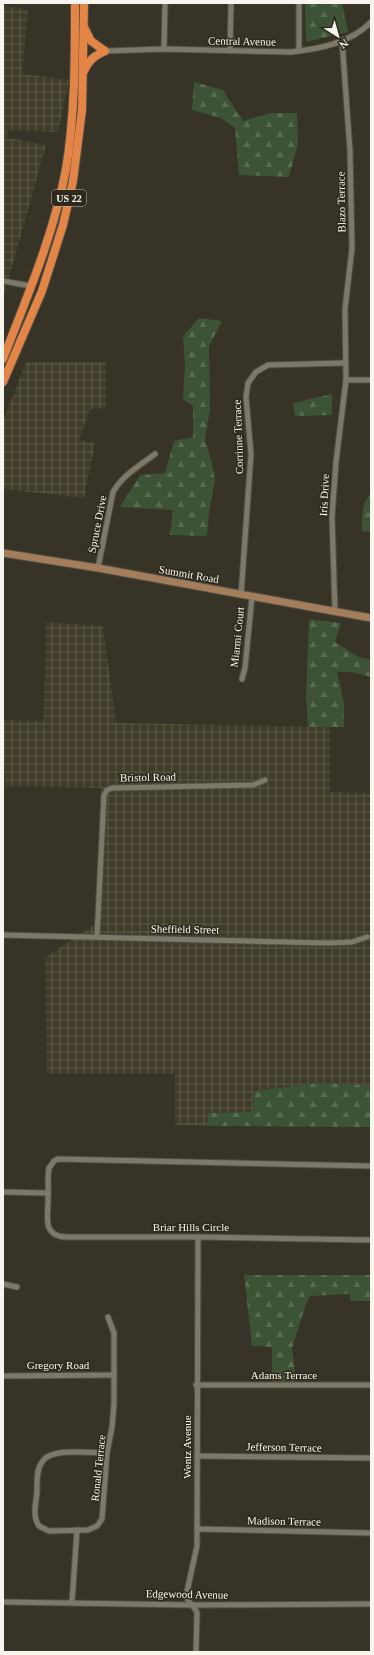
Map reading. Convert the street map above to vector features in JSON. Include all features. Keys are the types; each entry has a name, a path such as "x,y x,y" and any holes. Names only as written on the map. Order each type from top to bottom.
{"highway":[{"name":"US 22","path":"3,359 31,286 51,226 66,169 73,101 75,3"},
{"name":"US 22","path":"3,382 42,291 63,225 75,166 82,110 84,3"},
{"path":"83,26 91,41 105,51"},
{"path":"83,76 89,60 95,55 105,51"}],"main road":[{"name":"Summit Road","path":"3,553 98,568 371,618"}],"street":[{"path":"164,49 165,3"},
{"path":"230,51 231,3"},
{"path":"299,3 299,51"},
{"name":"Central Avenue","path":"105,51 164,49 230,51 310,50 342,40 358,33 371,22"},
{"name":"Blazo Terrace","path":"342,40 350,151 352,248 345,309 346,380"},
{"path":"3,281 31,286"},
{"name":"Corrinne Terrace","path":"241,595 251,454 246,397 248,383 256,372 268,365 345,363"},
{"path":"346,380 371,380"},
{"name":"Iris Drive","path":"335,611 332,517 336,462 346,380"},
{"name":"Spruce Drive","path":"98,568 113,492 125,476 155,454"},
{"name":"Miarmi Court","path":"242,679 245,668 252,597"},
{"name":"Bristol Road","path":"98,937 104,795 107,790 112,788 252,785 265,780"},
{"name":"Sheffield Street","path":"3,935 329,943 352,942 366,938"},
{"name":"Briar Hills Circle","path":"371,1166 62,1159 54,1161 48,1168 47,1221 51,1231 61,1237 198,1237 371,1240"},
{"path":"3,1192 48,1193"},
{"name":"Wentz Avenue","path":"196,1652 197,1613 186,1596 195,1554 197,1529 196,1385 198,1237"},
{"path":"3,1284 17,1287"},
{"name":"Ronald Terrace","path":"77,1530 93,1529 98,1526 102,1519 107,1453 112,1427 114,1375 114,1333 108,1317"},
{"name":"Gregory Road","path":"3,1376 114,1375"},
{"name":"Adams Terrace","path":"196,1385 371,1384"},
{"path":"72,1602 77,1530 46,1530 42,1529 36,1522 35,1518 39,1468 46,1457 55,1453 107,1453"},
{"name":"Jefferson Terrace","path":"197,1456 371,1458"},
{"name":"Madison Terrace","path":"197,1529 371,1533"},
{"name":"Edgewood Avenue","path":"3,1602 192,1605 371,1604"}],"shaded area":[{"path":"3,5 28,10 22,74 69,80 58,132 7,130 8,138 46,145 3,299"},
{"path":"26,362 106,362 106,408 90,409 79,440 95,443 84,498 3,489 3,421"},
{"path":"46,622 103,626 116,723 330,727 330,792 371,793 371,1085 320,1083 254,1091 253,1112 208,1113 208,1126 175,1125 175,1074 47,1074 45,958 97,923 101,788 5,786 3,720 44,721"}],"green space":[{"path":"305,3 342,3 348,32 306,42"},
{"path":"194,82 223,90 243,121 272,113 297,113 298,143 289,177 239,175 235,128 221,118 192,110"},
{"path":"199,318 222,321 209,346 210,409 205,439 215,480 209,512 207,536 170,535 173,510 120,507 140,475 165,473 174,441 193,437 193,406 183,399 185,365 183,336"},
{"path":"332,394 332,415 295,416 293,403"},
{"path":"371,494 371,532 362,531 364,506"},
{"path":"309,619 341,623 335,642 357,656 371,660 371,677 352,672 337,672 344,703 344,727 308,727 306,698"},
{"path":"320,1083 371,1085 371,1127 208,1126 208,1113 253,1112 254,1091"},
{"path":"244,1275 371,1275 371,1301 350,1301 350,1294 310,1296 292,1348 297,1387 272,1387 272,1347 252,1346"}]}
